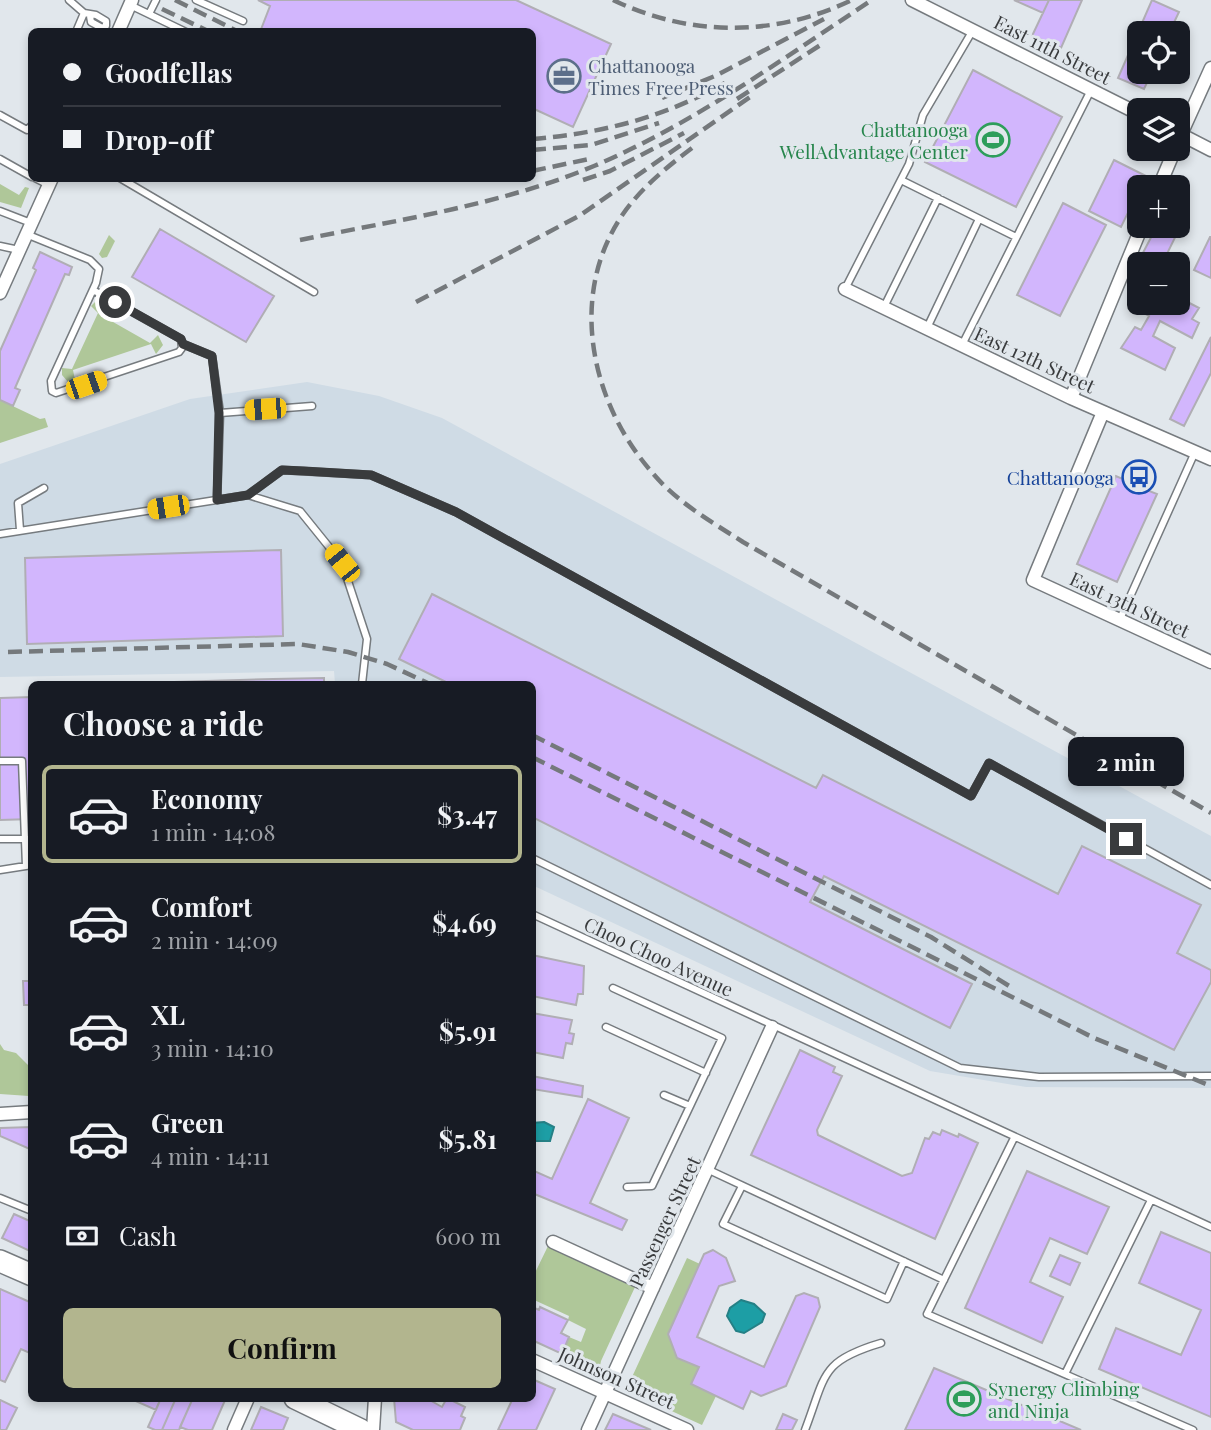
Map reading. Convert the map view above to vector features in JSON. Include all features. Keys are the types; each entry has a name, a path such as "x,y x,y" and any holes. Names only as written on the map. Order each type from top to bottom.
{"main road":[{"path":"0,1261 28,1273"},
{"path":"303,1402 361,1430"}],"street":[{"name":"East 11th Street","path":"912,0 1127,108"},
{"path":"115,28 131,3"},
{"path":"1190,113 1211,68"},
{"path":"1190,141 1211,150"},
{"path":"0,293 50,182"},
{"path":"1071,398 1137,238"},
{"name":"East 12th Street","path":"845,289 1071,398 1211,458"},
{"name":"East 13th Street","path":"1103,412 1033,580 1211,662"},
{"name":"Passenger Street","path":"588,1430 772,1027"},
{"path":"0,1114 28,1112"},
{"path":"553,1242 653,1288"},
{"name":"Johnson Street","path":"536,1362 687,1430"},
{"path":"234,1430 246,1402"},
{"path":"373,1430 375,1402"}],"lane":[{"path":"69,0 87,15 91,22 102,28"},
{"path":"149,14 156,0"},
{"path":"196,0 243,21"},
{"path":"131,3 178,28"},
{"path":"79,28 87,15"},
{"path":"845,289 901,180 923,115 974,30"},
{"path":"962,345 1091,90"},
{"path":"0,115 28,128"},
{"path":"0,159 28,175"},
{"path":"901,180 1016,237"},
{"path":"127,182 314,292"},
{"path":"884,307 938,198"},
{"path":"0,211 96,264 98,275 93,290 51,381 52,391 63,393 179,352 183,344"},
{"path":"927,328 979,219"},
{"path":"0,246 19,250"},
{"path":"93,290 181,339 183,344 212,356 219,413 217,500"},
{"path":"219,413 312,406"},
{"path":"1119,620 1195,452"},
{"path":"248,495 282,470 371,475 456,512 971,796 989,763 1211,885"},
{"path":"20,530 18,503 44,488"},
{"path":"0,534 248,495 300,511 342,563 368,639 362,681"},
{"path":"0,761 22,761 24,819 28,839 0,839"},
{"path":"536,860 960,1068 1039,1077 1211,1076"},
{"path":"0,870 28,866"},
{"name":"Choo Choo Avenue","path":"536,916 772,1027 1211,1227"},
{"path":"613,988 722,1038 652,1186 627,1187"},
{"path":"606,1027 706,1073"},
{"path":"664,1095 691,1106"},
{"path":"1014,1138 927,1314 1193,1430"},
{"path":"709,1170 944,1280"},
{"path":"742,1186 723,1224 887,1299 904,1261"},
{"path":"0,1198 28,1209"},
{"path":"1065,1374 1151,1200"},
{"path":"805,1430 829,1368 852,1352 881,1343"}],"shaded area":[{"path":"307,382 379,396 442,418 1211,836 1211,1088 1026,1087 930,1071 536,887 536,681 335,681 334,671 0,677 0,464 190,399"}],"green space":[{"path":"0,184 19,195 25,187 29,188 21,208 0,202"},
{"path":"109,235 115,241 107,257 102,258 99,254"},
{"path":"97,300 104,303 99,314 150,343 158,335 163,345 156,354 151,344 73,370 75,380 68,382 62,375 62,368 72,369 98,313 91,306"},
{"path":"0,400 40,419 45,418 48,427 0,443"},
{"path":"0,1044 4,1050 16,1053 28,1065 28,1096 0,1094"},
{"path":"548,1246 635,1287 601,1361 598,1376 581,1373 575,1364 560,1358 569,1337 581,1342 586,1329 568,1320 569,1316 536,1301 536,1271"},
{"path":"687,1258 700,1264 668,1334 677,1358 699,1367 691,1384 716,1396 702,1425 626,1390"}],"water":[{"path":"544,1122 554,1127 550,1141 536,1141 536,1123"},
{"path":"741,1300 754,1304 765,1314 762,1322 744,1333 736,1331 727,1316 730,1308"}],"building":[{"name":"Chattanooga Times Free Press","path":"258,0 516,0 611,44 573,127 536,110 536,28 262,28 270,6"},
{"path":"1014,0 1049,0 1043,13"},
{"path":"1049,0 1082,0 1061,48 1032,36"},
{"path":"1152,0 1179,12 1175,21 1143,21"},
{"path":"1127,57 1127,82 1118,78"},
{"name":"Chattanooga WellAdvantage Center","path":"973,70 1062,117 1016,207 925,162"},
{"path":"1132,84 1146,84 1144,89"},
{"path":"1114,160 1144,175 1127,175 1127,215 1121,227 1089,211"},
{"path":"1063,203 1106,225 1060,316 1017,295"},
{"path":"160,229 274,296 246,342 132,277"},
{"path":"1211,237 1211,278 1194,270"},
{"path":"1151,238 1175,238 1168,252 1143,252"},
{"path":"40,252 72,267 69,275 65,274 15,388 20,390 13,406 0,400 0,351 36,270 33,268"},
{"path":"1190,303 1199,308 1192,319 1199,323 1192,338 1160,321 1153,336 1175,348 1165,370 1121,348 1135,327 1141,330 1149,316 1190,315"},
{"path":"1211,337 1211,373 1184,426 1170,419"},
{"path":"1133,468 1150,476 1144,489 1157,494 1117,582 1077,564 1116,476 1127,481"},
{"path":"281,550 283,636 27,644 25,558"},
{"path":"432,594 816,788 823,775 1058,894 1082,846 1201,905 1177,953 1211,970 1211,982 1174,1050 824,876 810,902 972,984 950,1028 536,819 536,681 444,681 399,659"},
{"path":"324,678 324,681 207,681"},
{"path":"28,697 28,819 0,820 0,698"},
{"path":"536,956 584,966 583,994 578,994 576,1005 536,997"},
{"path":"23,981 28,981 28,1005 24,1005"},
{"path":"536,1014 572,1020 569,1033 574,1034 572,1044 566,1043 563,1058 536,1053"},
{"path":"800,1050 835,1067 833,1072 842,1076 817,1130 818,1135 902,1176 912,1173 925,1138 929,1139 933,1132 940,1135 942,1130 958,1137 959,1134 978,1143 935,1239 751,1155"},
{"path":"536,1077 583,1086 582,1097 536,1090"},
{"path":"588,1099 629,1118 590,1203 627,1220 622,1230 536,1195 536,1172 552,1179"},
{"path":"28,1127 28,1148 0,1136 0,1128"},
{"path":"1027,1171 1109,1207 1087,1254 1050,1238 1030,1282 1063,1297 1042,1343 965,1308"},
{"path":"14,1214 28,1220 28,1250 2,1238"},
{"path":"1161,1232 1211,1253 1211,1417 1099,1369 1116,1328 1181,1355 1201,1310 1139,1283"},
{"path":"713,1250 726,1258 735,1281 719,1286 697,1337 764,1367 796,1296 804,1293 818,1298 820,1307 786,1386 761,1396 751,1391 743,1409 691,1384 699,1367 677,1358 668,1334 704,1254"},
{"path":"1060,1255 1080,1263 1070,1285 1050,1276"},
{"path":"0,1289 28,1301 28,1352 21,1349 5,1382 0,1380"},
{"path":"540,1307 568,1320 561,1333 569,1337 562,1354 536,1342 536,1309 539,1310"},
{"name":"Synergy Climbing and Ninja","path":"934,1368 1081,1430 905,1430"},
{"path":"536,1381 555,1389 536,1430 498,1430 511,1402 536,1402"},
{"path":"0,1400 17,1408 6,1430 0,1430"},
{"path":"138,1402 159,1402 156,1410"},
{"path":"159,1402 174,1402 162,1430 148,1427"},
{"path":"174,1402 191,1402 179,1430 162,1430"},
{"path":"191,1402 224,1402 212,1430 188,1430 180,1427"},
{"path":"394,1402 433,1402 442,1407 445,1402 455,1402 465,1407 461,1416 465,1418 460,1430 413,1430 396,1422"},
{"path":"261,1407 288,1418 283,1430 251,1430"},
{"path":"613,1414 651,1430 605,1430"},
{"path":"783,1414 797,1420 792,1430 776,1430"}],"railway":[{"path":"175,0 231,28"},
{"path":"613,0 672,21 732,28 793,21 852,0"},
{"path":"300,240 486,201 559,180 594,166 702,111 872,0"},
{"path":"162,9 202,28"},
{"path":"662,98 715,76 824,19"},
{"path":"737,99 822,44"},
{"path":"536,139 583,133 632,122 678,106 725,83"},
{"path":"416,302 579,216 750,97"},
{"path":"536,150 591,145 659,123"},
{"path":"583,180 610,171 684,133"},
{"path":"692,148 664,170 630,204 606,245 596,278 592,312 593,346 601,379 613,412 629,442 650,470 682,501 743,542 1211,813"},
{"path":"536,170 589,159"},
{"path":"8,652 298,644 348,652 387,664 424,681"},
{"path":"536,737 931,937 1014,989"},
{"path":"536,759 1094,1038 1211,1086"}],"place":[{"name":"Chattanooga Times Free Press","path":"564,76"},
{"name":"Chattanooga WellAdvantage Center","path":"993,140"},
{"name":"Chattanooga","path":"1139,477"},
{"name":"Synergy Climbing and Ninja","path":"964,1399"}],"route":[{"path":"115,302 181,339 183,344 212,356 219,413 217,500 248,495 282,470 371,475 456,512 971,796 989,763 1126,839"}]}
